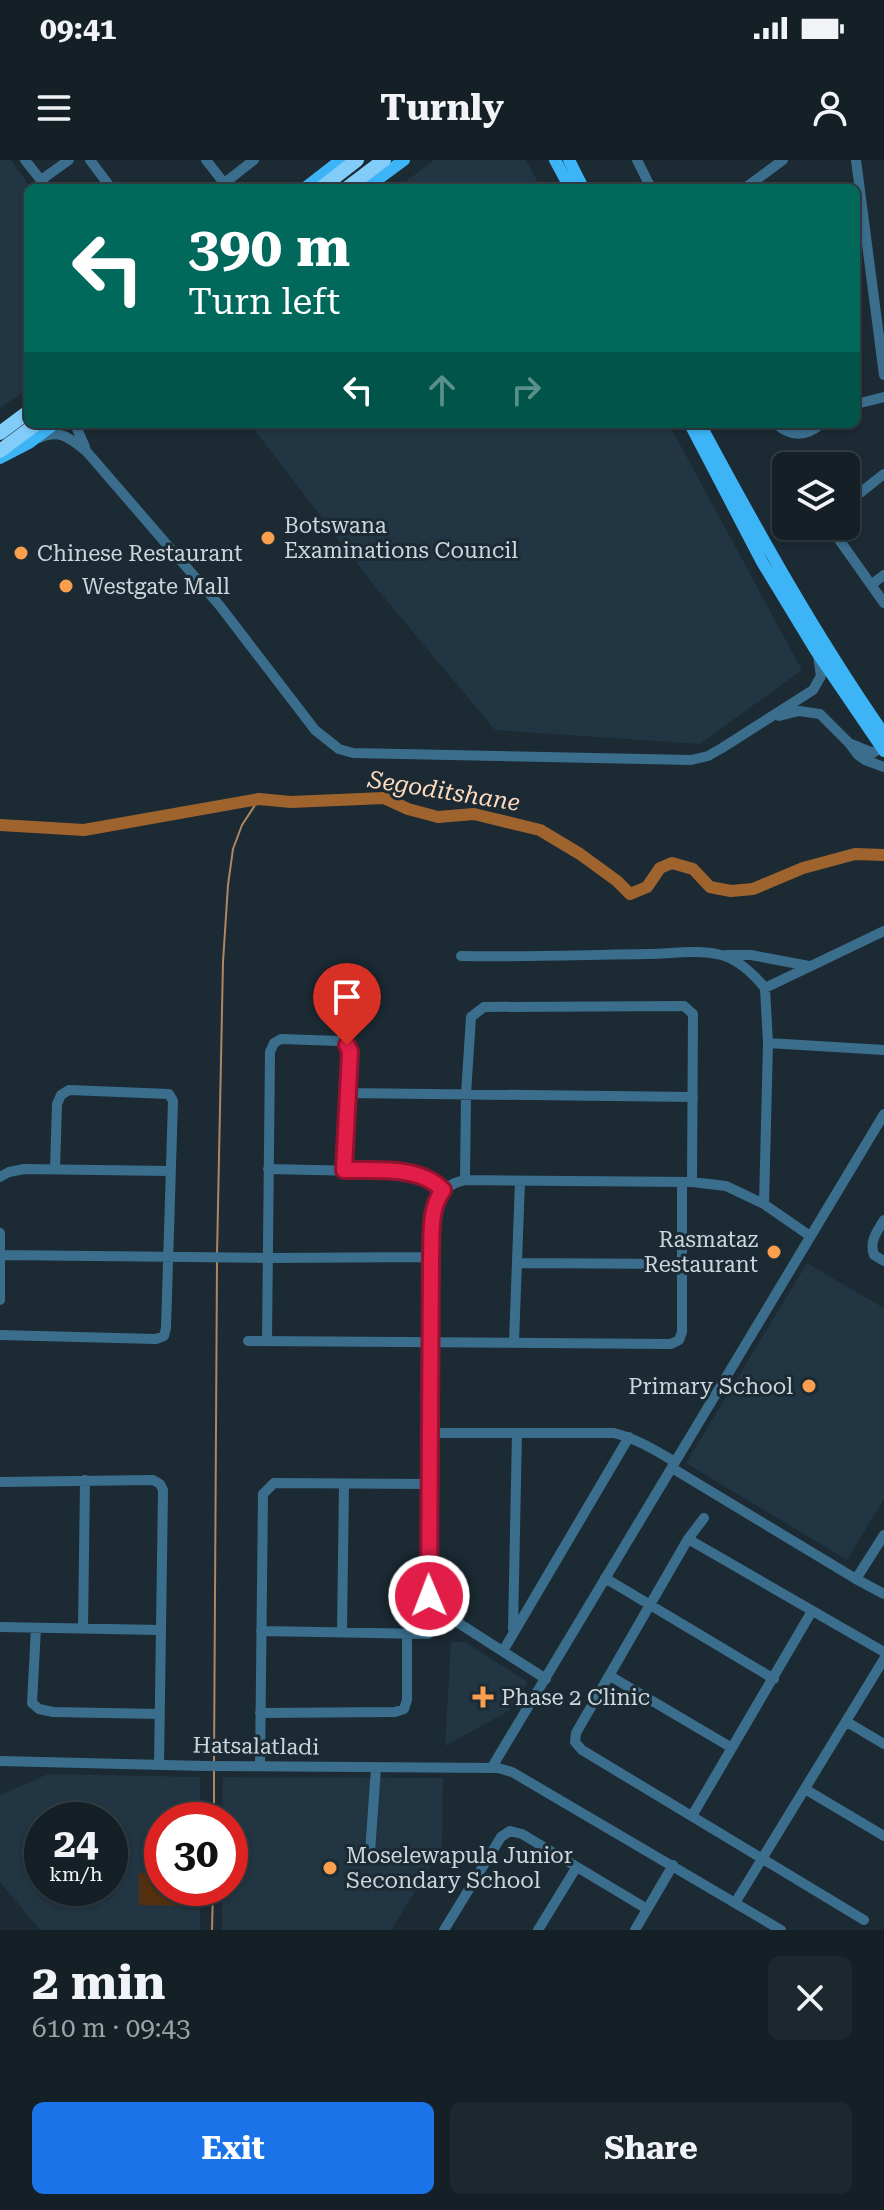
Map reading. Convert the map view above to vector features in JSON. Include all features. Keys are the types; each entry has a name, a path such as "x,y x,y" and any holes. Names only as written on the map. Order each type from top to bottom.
{"highway":[{"path":"326,184 357,160"},
{"path":"352,184 384,160"},
{"path":"0,433 24,415"},
{"path":"0,451 31,428"}],"main road":[{"path":"310,184 341,160"},
{"path":"371,184 404,160"},
{"path":"555,160 568,184"},
{"path":"569,160 581,184"},
{"path":"0,458 29,443 49,428"},
{"path":"692,428 762,562 816,651 884,744"},
{"path":"702,428 770,554 861,701 884,744"},
{"path":"861,701 884,717"}],"street":[{"path":"25,160 44,184 69,160"},
{"path":"90,160 108,184"},
{"path":"206,160 220,184"},
{"path":"224,184 254,160"},
{"path":"637,160 649,184"},
{"path":"750,184 783,160"},
{"path":"856,160 857,184"},
{"path":"861,247 880,319 884,375"},
{"path":"860,403 884,397"},
{"path":"77,428 87,452"},
{"path":"780,428 800,435 816,428"},
{"path":"29,443 49,433 64,434 87,452 220,606 315,730 339,749 367,755 691,760 708,756 813,690 819,682 821,669 816,651"},
{"path":"860,493 884,474"},
{"path":"839,540 884,603"},
{"path":"871,585 884,575"},
{"path":"769,718 799,711 820,714 854,751 865,760 884,767"},
{"path":"849,743 868,752 877,751 884,744"},
{"path":"765,988 884,931"},
{"path":"461,956 693,951 751,955 811,966"},
{"path":"724,955 765,988 768,1043 764,1204"},
{"path":"248,1341 671,1344 679,1340 682,1332 682,1264 693,1097 693,1014 684,1006 484,1007 471,1017 465,1180"},
{"path":"267,1341 270,1052 274,1043 281,1039 340,1041 347,1045 350,1052 344,1170"},
{"path":"768,1043 884,1050"},
{"path":"0,1335 156,1339 164,1336 173,1101 169,1094 69,1090 61,1095 57,1104 55,1169"},
{"path":"348,1093 693,1097"},
{"path":"492,1767 884,1114"},
{"path":"0,1177 24,1169 170,1171"},
{"path":"268,1169 406,1172 425,1176 443,1190"},
{"path":"546,1679 435,1608 429,1596 431,1257 436,1200 454,1182 465,1180 687,1182 726,1186 764,1204 810,1236"},
{"path":"514,1342 520,1181"},
{"path":"884,1220 871,1248 874,1255 884,1261"},
{"path":"0,1233 0,1300"},
{"path":"1,1255 431,1257"},
{"path":"517,1263 682,1264"},
{"path":"430,1433 614,1433 629,1437 884,1594"},
{"path":"513,1631 517,1433"},
{"path":"503,1651 629,1437"},
{"path":"83,1628 85,1480"},
{"path":"0,1482 153,1480 160,1484 163,1490 159,1765"},
{"path":"260,1766 263,1494 274,1483 429,1484"},
{"path":"342,1632 344,1484"},
{"path":"704,1518 688,1539 576,1733 575,1742 582,1750 864,1920"},
{"path":"856,1579 884,1535"},
{"path":"688,1539 884,1652"},
{"path":"605,1578 774,1679"},
{"path":"692,1816 812,1611"},
{"path":"261,1631 428,1634 449,1617"},
{"path":"0,1627 161,1630"},
{"path":"36,1628 32,1703 39,1709 53,1712 160,1714"},
{"path":"260,1713 395,1712 404,1709 407,1700 407,1635"},
{"path":"735,1903 884,1659"},
{"path":"610,1676 732,1748"},
{"path":"847,1722 884,1744"},
{"name":"Hatsalatladi","path":"0,1761 206,1766 492,1767 512,1772 781,1930"},
{"path":"370,1852 376,1768"},
{"path":"805,1789 884,1836"},
{"path":"444,1930 501,1837 515,1832 647,1909"},
{"path":"635,1930 673,1865"},
{"path":"538,1930 576,1868"}],"shaded area":[{"path":"0,160 11,160 28,184 24,184 24,392 0,408"},
{"path":"434,160 526,160 539,184 402,184"},
{"path":"253,428 671,428 802,670 700,744 495,730 372,583"},
{"name":"Primary School","path":"807,1263 884,1308 884,1499 847,1560 686,1463"},
{"name":"Phase 2 Clinic","path":"451,1642 465,1642 528,1682 509,1711 445,1746"},
{"path":"48,1774 200,1777 200,1802 144,1802 144,1906 200,1906 200,1930 40,1930 0,1882 0,1795"},
{"name":"Moselewapula Junior Secondary School","path":"223,1777 443,1778 442,1849 391,1930 222,1930 222,1906 248,1906 248,1802 222,1802"},
{"path":"139,1873 144,1873 144,1905 139,1905"}],"waterway":[{"name":"Segoditshane","path":"0,825 84,830 259,799 291,802 384,798 408,809 438,817 474,814 540,830 580,854 630,894 647,887 660,868 672,863 693,869 710,887 731,891 753,889 803,868 855,854 884,855"},
{"path":"217,1255 223,962 228,885 233,849 242,825 259,799"},
{"path":"214,1763 217,1261"},
{"path":"214,1769 214,1802"},
{"path":"212,1930 213,1906"}],"place":[{"name":"Botswana Examinations Council","path":"268,538"},
{"name":"Chinese Restaurant","path":"21,553"},
{"name":"Westgate Mall","path":"66,586"},
{"name":"Rasmataz Restaurant","path":"774,1252"},
{"name":"Primary School","path":"809,1386"},
{"name":"Phase 2 Clinic","path":"483,1697"},
{"name":"Moselewapula Junior Secondary School","path":"330,1868"}],"route":[{"path":"347,1045 350,1052 344,1170 406,1172 425,1176 443,1190 433,1210 431,1257 429,1596"}]}
